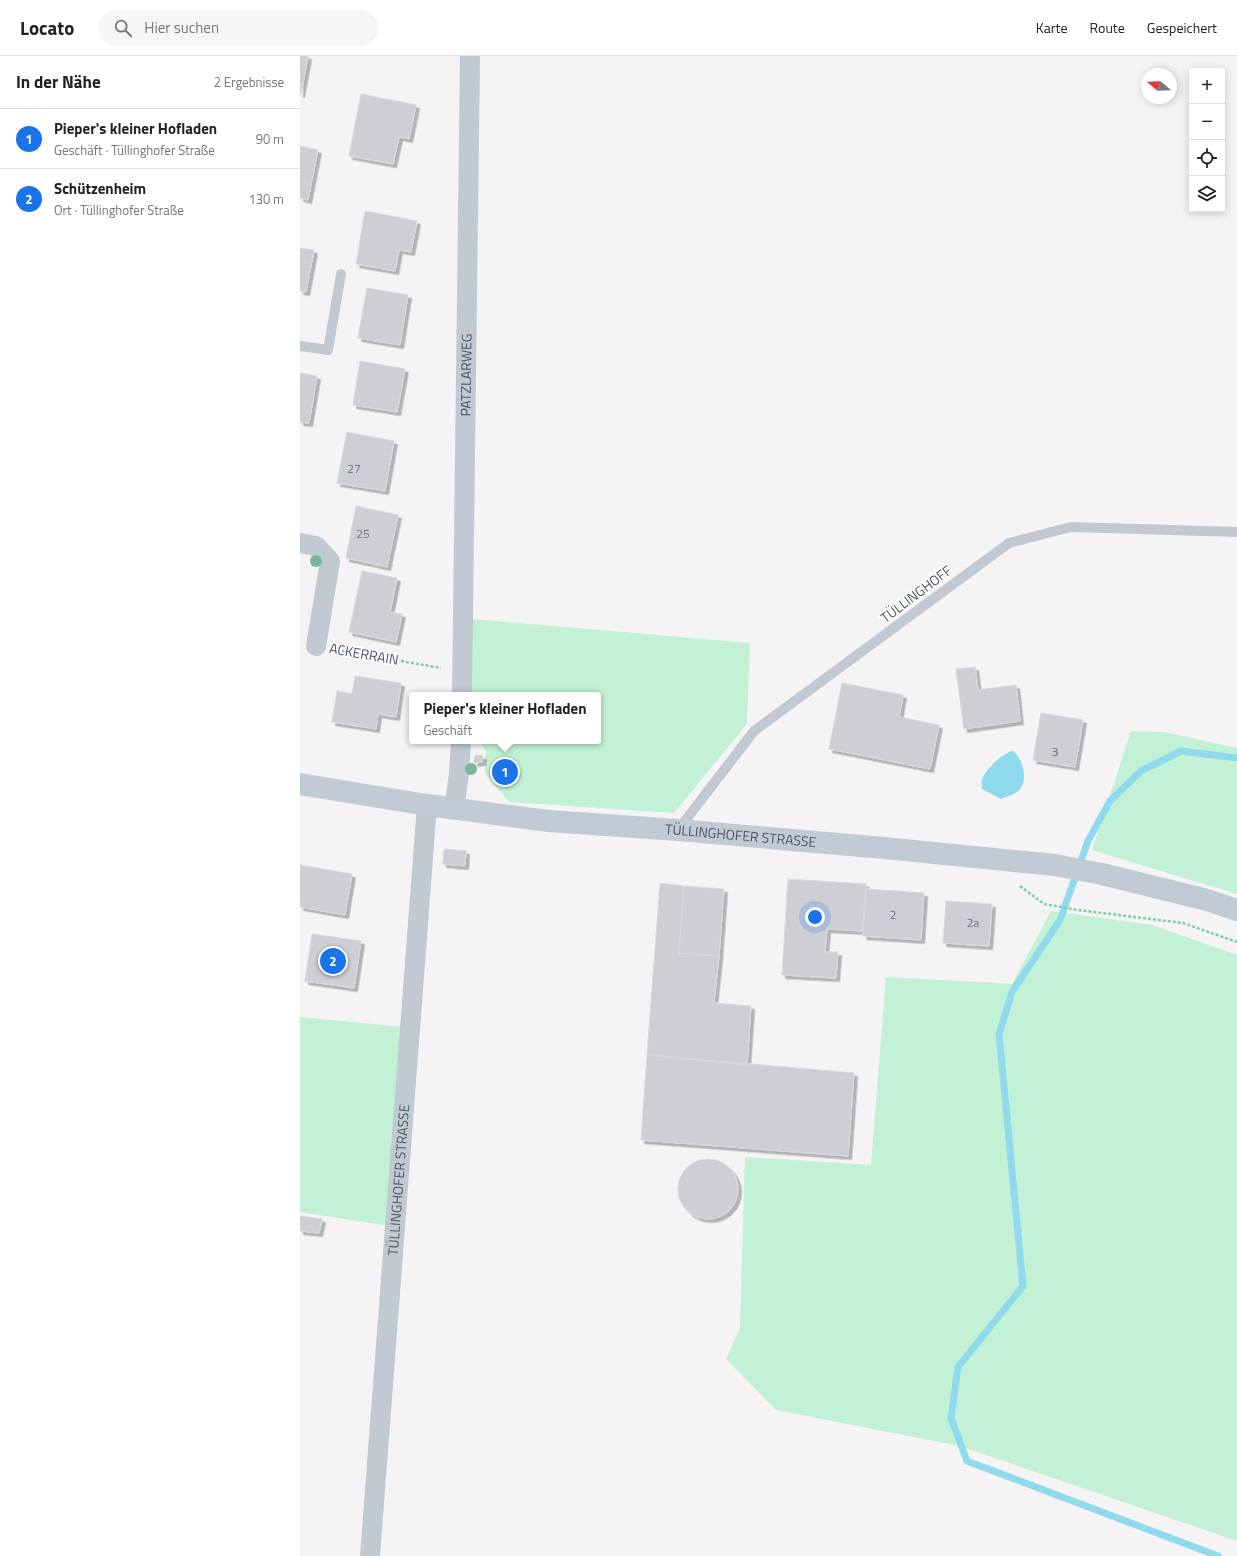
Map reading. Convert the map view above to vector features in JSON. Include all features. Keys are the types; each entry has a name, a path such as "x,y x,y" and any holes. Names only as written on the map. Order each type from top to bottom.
{"main road":[{"name":"TÜLLINGHOFER STRASSE","path":"300,784 427,805 548,821 678,830 958,854 1054,865 1102,874 1207,900 1237,910"}],"street":[{"name":"PATZLARWEG","path":"462,692 470,56"},
{"name":"ACKERRAIN","path":"300,543 316,546 330,561 316,646"},
{"path":"454,809 459,774 461,744"},
{"name":"TÜLLINGHOFER STRASSE","path":"370,1556 427,805"}],"lane":[{"path":"300,346 328,350 341,274"},
{"name":"TÜLLINGHOFF","path":"678,830 754,731 1009,543 1071,527 1237,532"}],"path":[{"name":"ACKERRAIN","path":"316,646 463,672"},
{"path":"1044,904 1078,910 1184,923 1237,942"}],"green space":[{"path":"472,619 750,643 747,724 674,813 509,802 485,773 486,751 481,744 601,744 601,692 470,692"},
{"path":"1131,731 1164,732 1237,748 1237,894 1092,850"},
{"path":"1051,911 1152,925 1237,955 1237,1541 960,1446 776,1410 726,1359 740,1328 745,1157 871,1165 886,977 1012,984"},
{"path":"300,1017 404,1027 389,1226 300,1212"}],"water":[{"path":"1013,751 1019,758 1023,767 1024,777 1022,786 1018,791 1001,799 982,789 982,779 987,770 995,762 1004,755"}],"building":[{"path":"300,56 308,56 301,94 300,94"},
{"path":"361,94 416,105 409,139 399,137 393,164 349,156"},
{"path":"300,146 318,150 308,200 300,198"},
{"path":"365,211 417,221 411,252 399,250 395,271 356,264"},
{"path":"300,248 314,250 306,292 300,291"},
{"path":"367,288 408,295 400,345 358,338"},
{"path":"360,361 405,369 397,412 353,405"},
{"path":"300,373 317,376 309,423 300,422"},
{"path":"347,432 394,441 385,491 337,483"},
{"path":"356,506 398,515 387,567 346,558"},
{"path":"362,571 397,578 390,612 402,614 396,642 349,632"},
{"path":"975,667 978,690 1016,685 1020,721 964,729 956,669"},
{"path":"355,676 401,683 396,717 378,714 376,729 332,722 337,691 352,694"},
{"path":"842,683 903,695 899,717 939,725 930,769 829,749"},
{"path":"1041,713 1083,720 1075,767 1033,760"},
{"path":"475,755 483,756 482,762 474,763"},
{"path":"507,759 517,772 503,784 492,771"},
{"path":"444,849 466,851 465,866 443,864"},
{"path":"300,865 352,874 345,915 300,907"},
{"path":"788,879 866,884 862,931 827,929 825,952 838,952 836,978 782,975"},
{"path":"660,883 684,886 679,953 719,956 714,1003 751,1006 747,1065 647,1055"},
{"path":"684,886 724,889 719,956 679,953"},
{"path":"866,889 924,893 921,940 863,936"},
{"path":"946,901 992,904 989,946 943,943"},
{"path":"312,934 361,941 354,988 305,981"},
{"path":"647,1055 854,1073 848,1156 641,1140"},
{"path":"702,1159 714,1159 725,1164 733,1172 738,1183 736,1201 725,1214 714,1219 702,1219 691,1214 683,1206 678,1195 678,1183 683,1172 691,1164"},
{"path":"300,1216 322,1219 319,1233 300,1231"}],"waterway":[{"path":"1218,1556 967,1461 951,1418 958,1367 1023,1286 999,1034 1012,992 1060,920 1088,841 1110,801 1141,771 1181,751 1237,758"}],"place":[{"name":"Pieper's kleiner Hofladen","path":"505,772"},
{"name":"Schützenheim","path":"333,961"}]}
